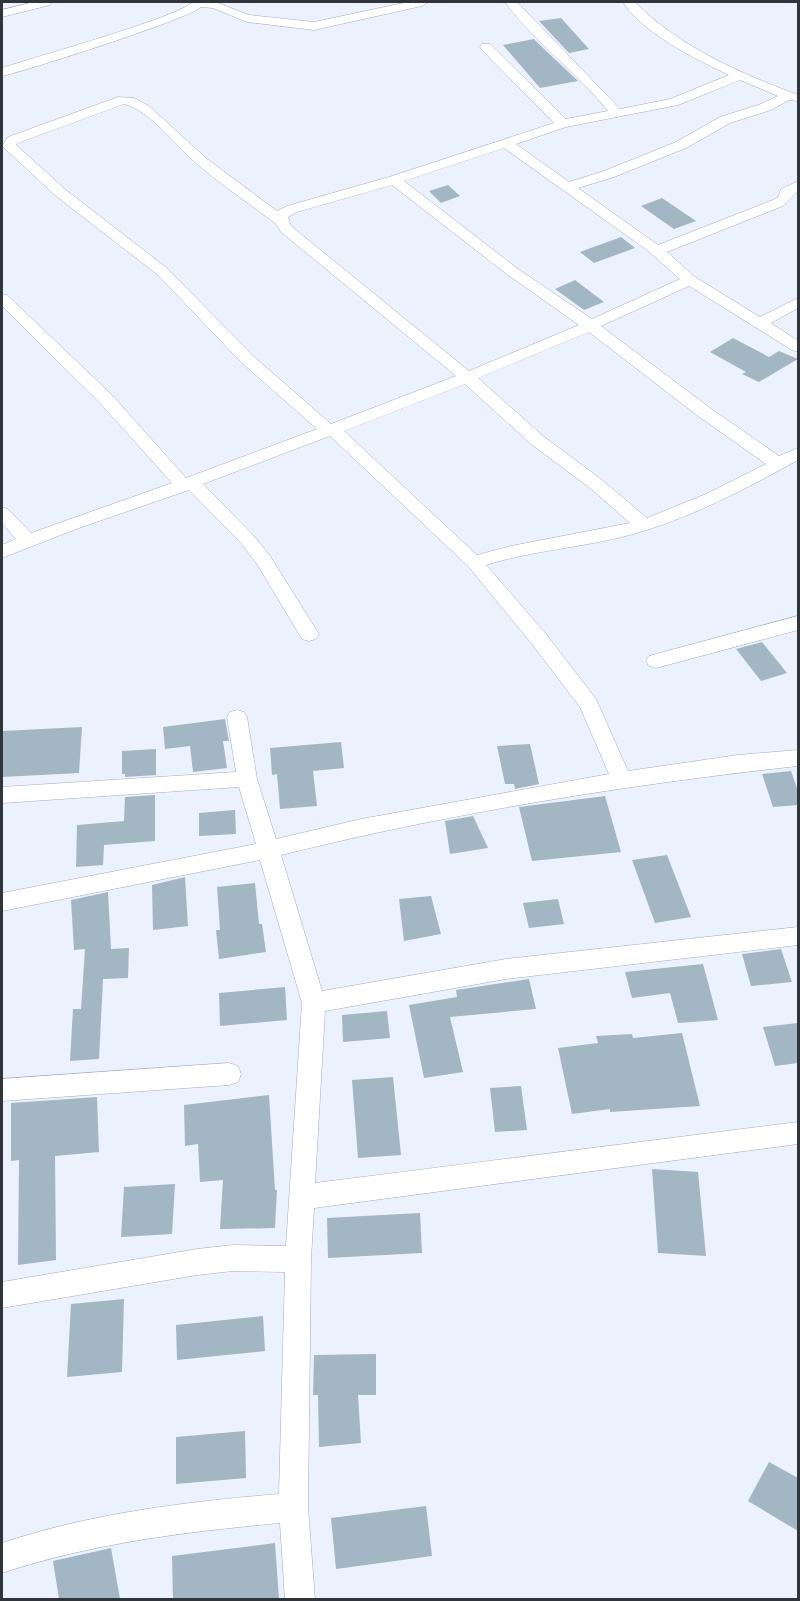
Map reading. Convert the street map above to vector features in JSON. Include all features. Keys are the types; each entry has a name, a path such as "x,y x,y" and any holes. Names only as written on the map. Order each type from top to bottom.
{"street":[{"path":"2,14 46,2"},
{"path":"2,72 161,21 193,9 200,2 215,5 248,18 314,26 422,2"},
{"path":"511,2 523,18 592,83 617,114"},
{"path":"629,2 664,32 699,54 793,98"},
{"path":"486,47 563,124"},
{"path":"281,221 281,215 292,209 394,180 563,124 673,102 741,75"},
{"path":"567,187 609,174 681,145 725,120 793,98"},
{"path":"622,780 589,704 539,639 474,562 331,430 269,380 190,297 155,265 64,197 26,165 6,144 123,100 132,100 186,147 281,221 286,229 467,377 537,440 596,484 644,525"},
{"path":"506,143 656,251 690,280 798,347"},
{"path":"394,180 513,272 591,326 704,412 778,464"},
{"path":"656,251 778,203 784,199 786,192 798,185"},
{"path":"2,552 80,520 187,484 467,377 591,326 690,280"},
{"path":"2,298 106,399 187,484 258,553 309,634"},
{"path":"760,323 798,302"},
{"path":"474,562 505,552 587,539 644,525 734,488 798,453"},
{"path":"2,513 28,540"},
{"path":"656,661 798,623"},
{"path":"237,717 247,779 314,1003 298,1259 293,1507 300,1599"},
{"path":"2,902 267,850 361,827 622,780 738,763 798,758"},
{"path":"2,795 247,779"},
{"path":"314,1003 506,969 798,936"},
{"path":"2,1090 229,1074"},
{"path":"303,1197 798,1133"},
{"path":"2,1295 197,1262 233,1258 298,1259"},
{"path":"2,1558 70,1536 187,1517 293,1507"}],"building":[{"path":"561,18 589,49 569,53 539,21"},
{"path":"534,39 578,81 540,88 503,45"},
{"path":"448,185 460,196 441,203 429,191"},
{"path":"662,198 696,221 674,229 641,206"},
{"path":"621,237 635,248 594,263 580,252"},
{"path":"575,280 604,302 584,310 555,289"},
{"path":"733,338 769,357 779,351 798,359 759,382 742,374 746,372 710,352"},
{"path":"762,642 787,673 761,681 736,649"},
{"path":"225,719 229,741 223,741 227,768 193,772 190,746 165,749 163,727"},
{"path":"82,727 79,773 2,777 2,731"},
{"path":"341,742 344,768 313,771 317,806 280,809 277,774 272,775 270,748"},
{"path":"530,744 539,784 515,789 514,784 505,784 497,746"},
{"path":"156,749 156,775 125,777 125,774 122,774 122,751"},
{"path":"791,771 798,791 798,805 773,807 762,774"},
{"path":"155,795 155,841 104,845 103,865 76,867 77,825 124,821 125,797"},
{"path":"605,796 621,852 532,861 519,807"},
{"path":"235,810 236,834 199,836 199,813"},
{"path":"473,816 488,848 450,854 445,821"},
{"path":"667,855 691,917 655,923 632,860"},
{"path":"185,877 188,926 153,930 152,885"},
{"path":"255,883 259,924 262,924 266,952 219,959 216,930 220,930 217,887"},
{"path":"108,892 111,949 129,948 128,978 103,979 99,1059 70,1061 73,1009 81,1009 85,949 74,950 71,900"},
{"path":"431,896 441,934 404,941 399,899"},
{"path":"558,899 564,924 529,928 523,903"},
{"path":"781,949 792,982 751,986 742,954"},
{"path":"703,964 718,1020 678,1023 670,993 632,998 625,972"},
{"path":"529,979 536,1009 450,1017 463,1072 424,1078 409,1005 457,997 456,990"},
{"path":"285,987 287,1020 220,1026 219,993"},
{"path":"387,1011 390,1038 343,1042 342,1015"},
{"path":"798,1023 798,1063 775,1066 763,1027"},
{"path":"682,1033 700,1106 610,1112 610,1109 572,1114 558,1048 598,1043 596,1036 632,1034 633,1038"},
{"path":"393,1077 401,1155 358,1158 352,1080"},
{"path":"521,1086 527,1130 495,1132 490,1088"},
{"path":"269,1095 275,1190 277,1190 275,1228 220,1229 223,1180 200,1182 198,1144 185,1146 184,1105"},
{"path":"97,1097 99,1152 55,1156 56,1260 18,1265 19,1160 11,1161 11,1103"},
{"path":"652,1169 698,1172 706,1256 658,1253"},
{"path":"175,1184 172,1234 121,1237 124,1187"},
{"path":"420,1213 422,1253 328,1258 327,1218"},
{"path":"124,1299 122,1372 67,1377 71,1304"},
{"path":"263,1316 265,1351 177,1360 176,1325"},
{"path":"376,1354 376,1395 358,1395 361,1443 319,1447 318,1395 313,1395 314,1355"},
{"path":"245,1431 246,1478 176,1484 176,1437"},
{"path":"769,1462 798,1478 798,1531 748,1501"},
{"path":"426,1506 432,1556 336,1569 331,1518"},
{"path":"275,1543 279,1599 173,1599 172,1556"},
{"path":"111,1548 120,1599 59,1599 53,1561"}]}
